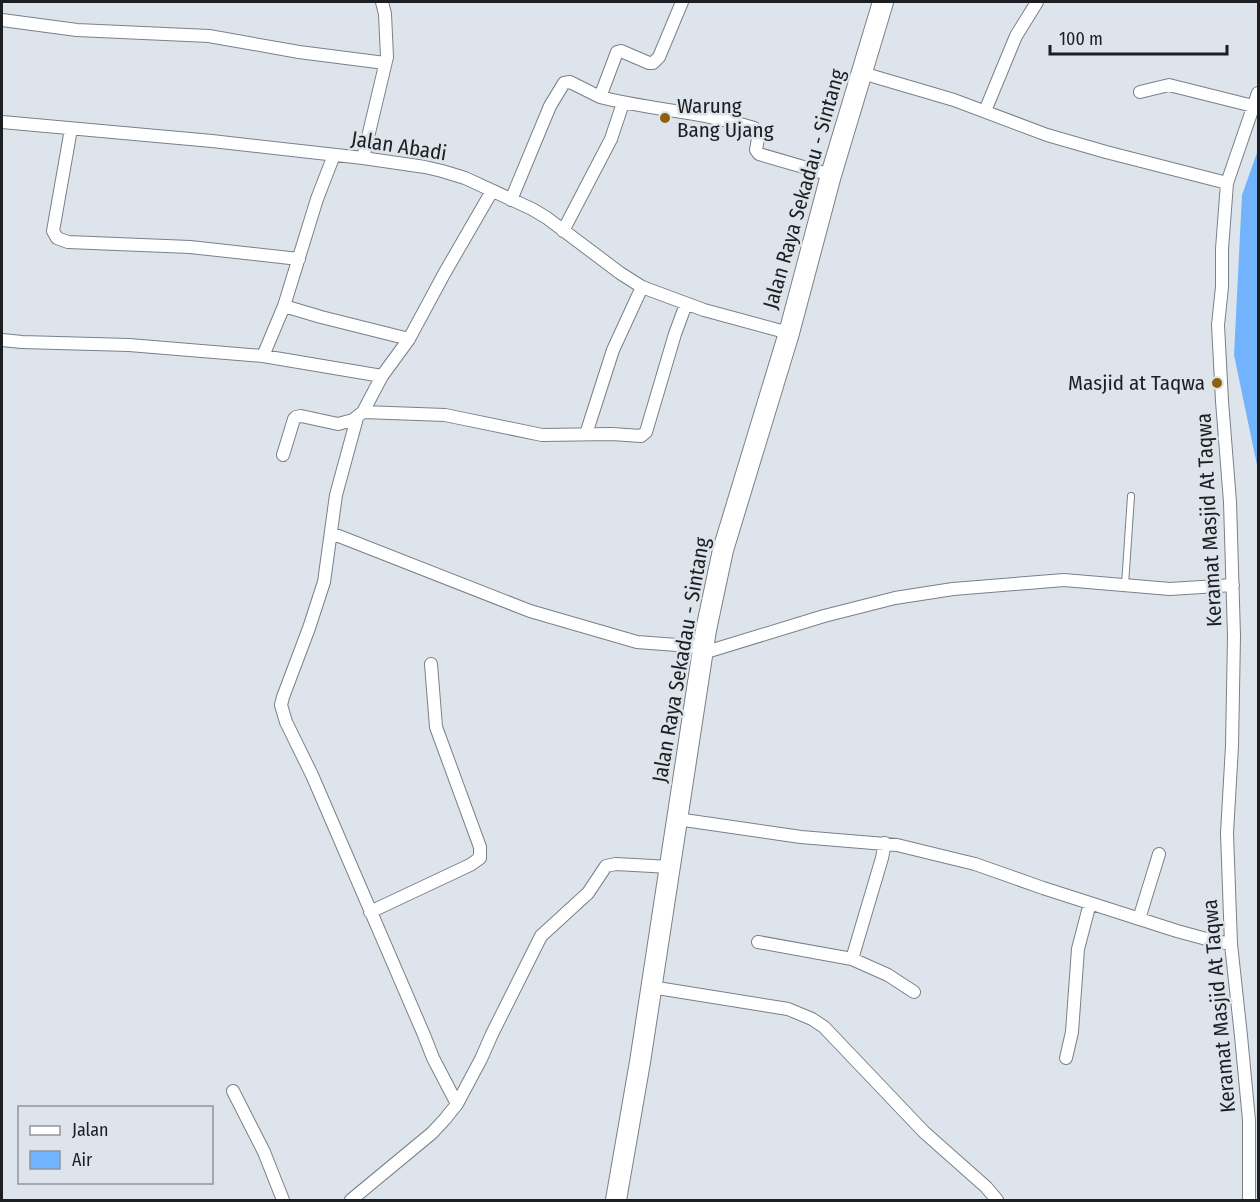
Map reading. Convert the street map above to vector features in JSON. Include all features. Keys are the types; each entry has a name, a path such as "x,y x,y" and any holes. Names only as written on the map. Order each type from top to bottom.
{"highway":[{"name":"Jalan Raya Sekadau - Sintang","path":"616,1200 640,1062 703,650 723,550 789,333 831,174 883,2"}],"street":[{"path":"363,158 386,63 385,14 382,2"},
{"path":"600,97 617,52 621,51 649,63 656,61 682,2"},
{"path":"985,111 1017,36 1037,2"},
{"path":"2,20 77,30 209,36 299,52 386,63"},
{"path":"862,73 935,93 1058,138 1126,158 1227,183"},
{"path":"512,200 550,106 564,83 570,82 600,97 623,103 680,111 754,128 758,133 756,150 759,154 831,174"},
{"path":"1140,92 1169,85 1253,106"},
{"name":"Keramat Masjid At Taqwa","path":"1249,1200 1249,1120 1231,944 1227,818 1232,746 1233,585 1218,325 1227,183 1258,93"},
{"path":"563,231 611,139 623,103"},
{"name":"Jalan Abadi","path":"2,122 212,141 363,158 442,171 465,178 532,209 642,287 704,310 789,333"},
{"path":"70,129 53,231 57,238 68,242 190,247 299,258"},
{"path":"263,356 284,306 317,199 334,155"},
{"path":"457,1104 433,1058 312,775 286,722 281,705 324,582 336,495 360,415 382,376 409,339 492,191"},
{"path":"585,434 613,350 642,287"},
{"path":"283,455 294,419 301,416 338,424 348,422 360,415 445,415 542,435 644,435 686,304"},
{"path":"284,306 409,339"},
{"path":"2,340 129,345 263,356 382,376"},
{"path":"331,532 530,611 637,642 703,650 895,598 953,589 1051,580 1170,589 1233,585"},
{"path":"370,912 470,865 480,858 480,847 436,727 431,664"},
{"path":"677,819 801,837 885,843 975,864 1139,919 1194,936 1231,944"},
{"path":"852,959 885,843"},
{"path":"1139,919 1159,854"},
{"path":"351,1200 437,1129 457,1104 517,982 544,933 588,893 606,866 616,864 670,867"},
{"path":"1066,1058 1072,1032 1078,950 1090,903"},
{"path":"758,942 852,959 888,975 914,992"},
{"path":"651,987 788,1009 812,1019 824,1027 924,1132 986,1187 997,1200"},
{"path":"233,1091 264,1152 283,1200"}],"lane":[{"path":"1125,585 1131,496"}],"water":[{"path":"1258,150 1258,470 1234,355 1242,195"}],"place":[{"name":"Warung Bang Ujang","path":"665,118"},
{"name":"Masjid at Taqwa","path":"1217,383"}]}
